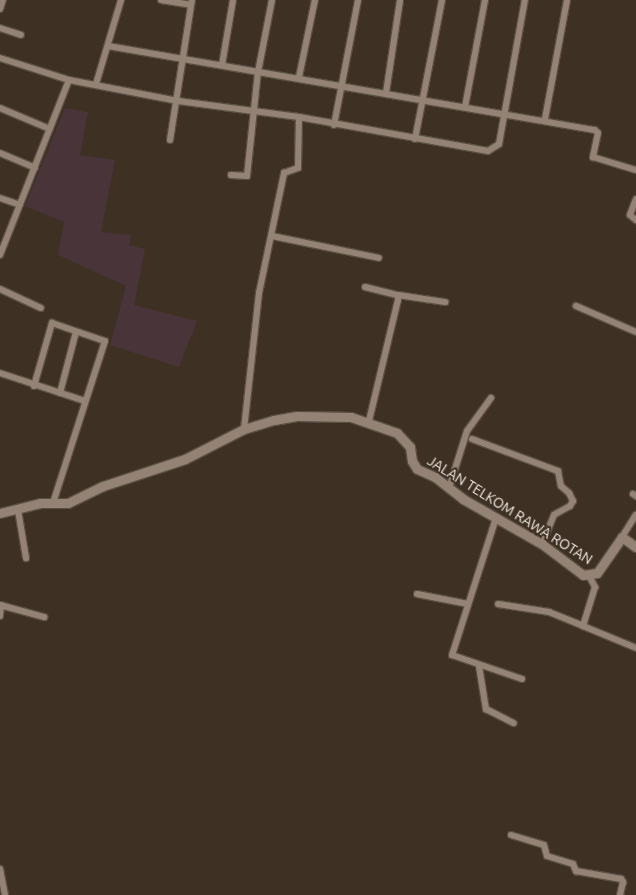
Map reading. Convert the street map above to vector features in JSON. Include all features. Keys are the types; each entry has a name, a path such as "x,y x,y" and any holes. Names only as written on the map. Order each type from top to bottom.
{"street":[{"path":"0,9 3,0"},
{"path":"96,84 121,0"},
{"path":"162,0 191,2 178,101 170,140"},
{"path":"222,65 233,0"},
{"path":"231,175 248,176 258,72 272,0"},
{"path":"300,77 315,0"},
{"path":"334,125 358,0"},
{"path":"386,93 400,0"},
{"path":"416,139 442,0"},
{"path":"465,107 485,0"},
{"path":"0,58 69,80 178,101 253,113 299,117 416,139 493,150 499,144 525,0"},
{"path":"545,119 567,0"},
{"path":"0,28 21,35"},
{"path":"108,46 183,60 300,77 423,98 465,107 545,119 596,130 593,157 636,170"},
{"path":"0,255 2,244 20,205 69,80"},
{"path":"0,108 50,129"},
{"path":"244,429 259,293 284,173 298,168 299,117"},
{"path":"0,153 35,168"},
{"path":"0,198 20,205"},
{"path":"636,199 630,215 636,220"},
{"path":"272,236 380,258"},
{"path":"366,287 398,295 445,302"},
{"path":"0,289 41,308"},
{"path":"369,421 391,338 398,295"},
{"path":"576,306 620,322 636,332"},
{"path":"34,386 52,324 105,341 84,401 53,503"},
{"path":"60,393 76,332"},
{"path":"0,373 34,386 84,401"},
{"path":"449,488 467,431 491,398"},
{"name":"JALAN TELKOM RAWA ROTAN","path":"0,513 53,503 68,503 103,486 185,459 244,429 297,416 351,417 369,421 396,433 410,447 412,461 417,469 542,544 589,576 597,573 622,537"},
{"path":"472,439 558,471 561,486 572,501 570,506 554,516 542,544"},
{"path":"18,510 26,558"},
{"path":"636,515 622,537 636,547"},
{"path":"496,518 452,655 479,666 522,679"},
{"path":"583,626 595,587 589,576"},
{"path":"417,594 468,604"},
{"path":"498,604 549,612 636,648"},
{"path":"0,616 0,605 44,617"},
{"path":"479,666 486,709 514,723"},
{"path":"511,835 544,845 547,856 573,864 576,871 621,879 623,882 620,895"},
{"path":"0,869 5,895"}],"shaded area":[{"path":"65,108 88,112 80,155 115,160 101,232 131,235 129,245 145,249 134,305 197,321 179,367 110,345 126,286 58,255 64,222 25,206"}]}
